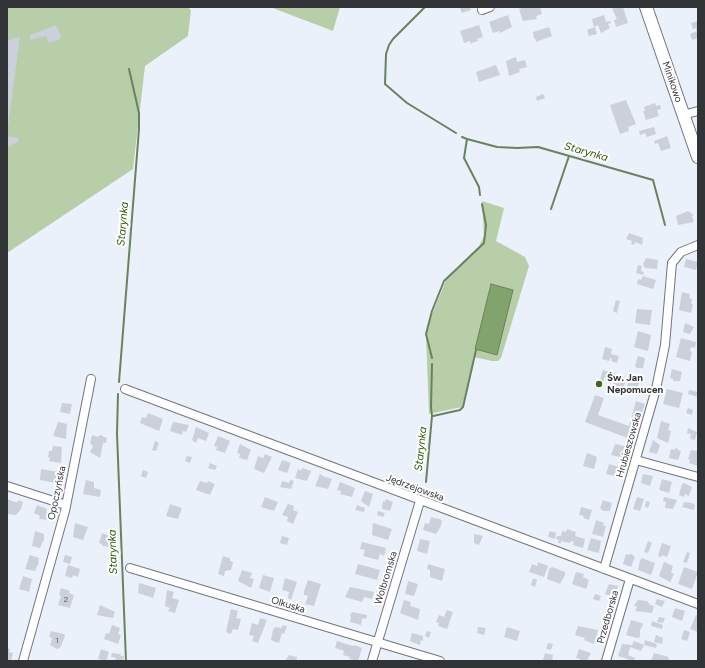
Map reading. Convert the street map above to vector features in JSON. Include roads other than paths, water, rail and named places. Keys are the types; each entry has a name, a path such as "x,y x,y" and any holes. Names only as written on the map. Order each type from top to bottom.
{"street":[{"name":"Minikowo","path":"646,7 698,157"},
{"path":"683,115 698,111"},
{"name":"Hrubieszowska","path":"604,569 636,460 666,345 672,263 681,252 698,245"},
{"name":"Opoczyńska","path":"23,661 66,505 91,379"},
{"name":"Jędrzejowska","path":"125,389 420,501 698,604"},
{"path":"636,460 698,477"},
{"path":"7,486 66,505"},
{"name":"Wolbromska","path":"372,661 420,501"},
{"name":"Olkuska","path":"130,568 440,661"},
{"name":"Przedborska","path":"606,661 630,579"}],"waterway":[{"name":"Starynka","path":"425,7 393,39 389,45 386,54 385,84 407,103 456,133"},
{"name":"Starynka","path":"119,382 139,129 139,113 129,69"},
{"name":"Starynka","path":"462,137 467,139 464,158 479,187 480,195"},
{"name":"Starynka","path":"467,139 497,147 538,147 653,180 665,225"},
{"path":"551,209 569,156"},
{"name":"Starynka","path":"432,358 426,334 432,311 444,281 484,243 486,225 482,204"},
{"name":"Starynka","path":"433,416 460,410 463,407 476,350"},
{"name":"Starynka","path":"426,482 432,416 432,364"},
{"name":"Starynka","path":"118,394 117,434 126,661"}],"place":[{"name":"Św. Jan Nepomucen","path":"599,384"}]}
